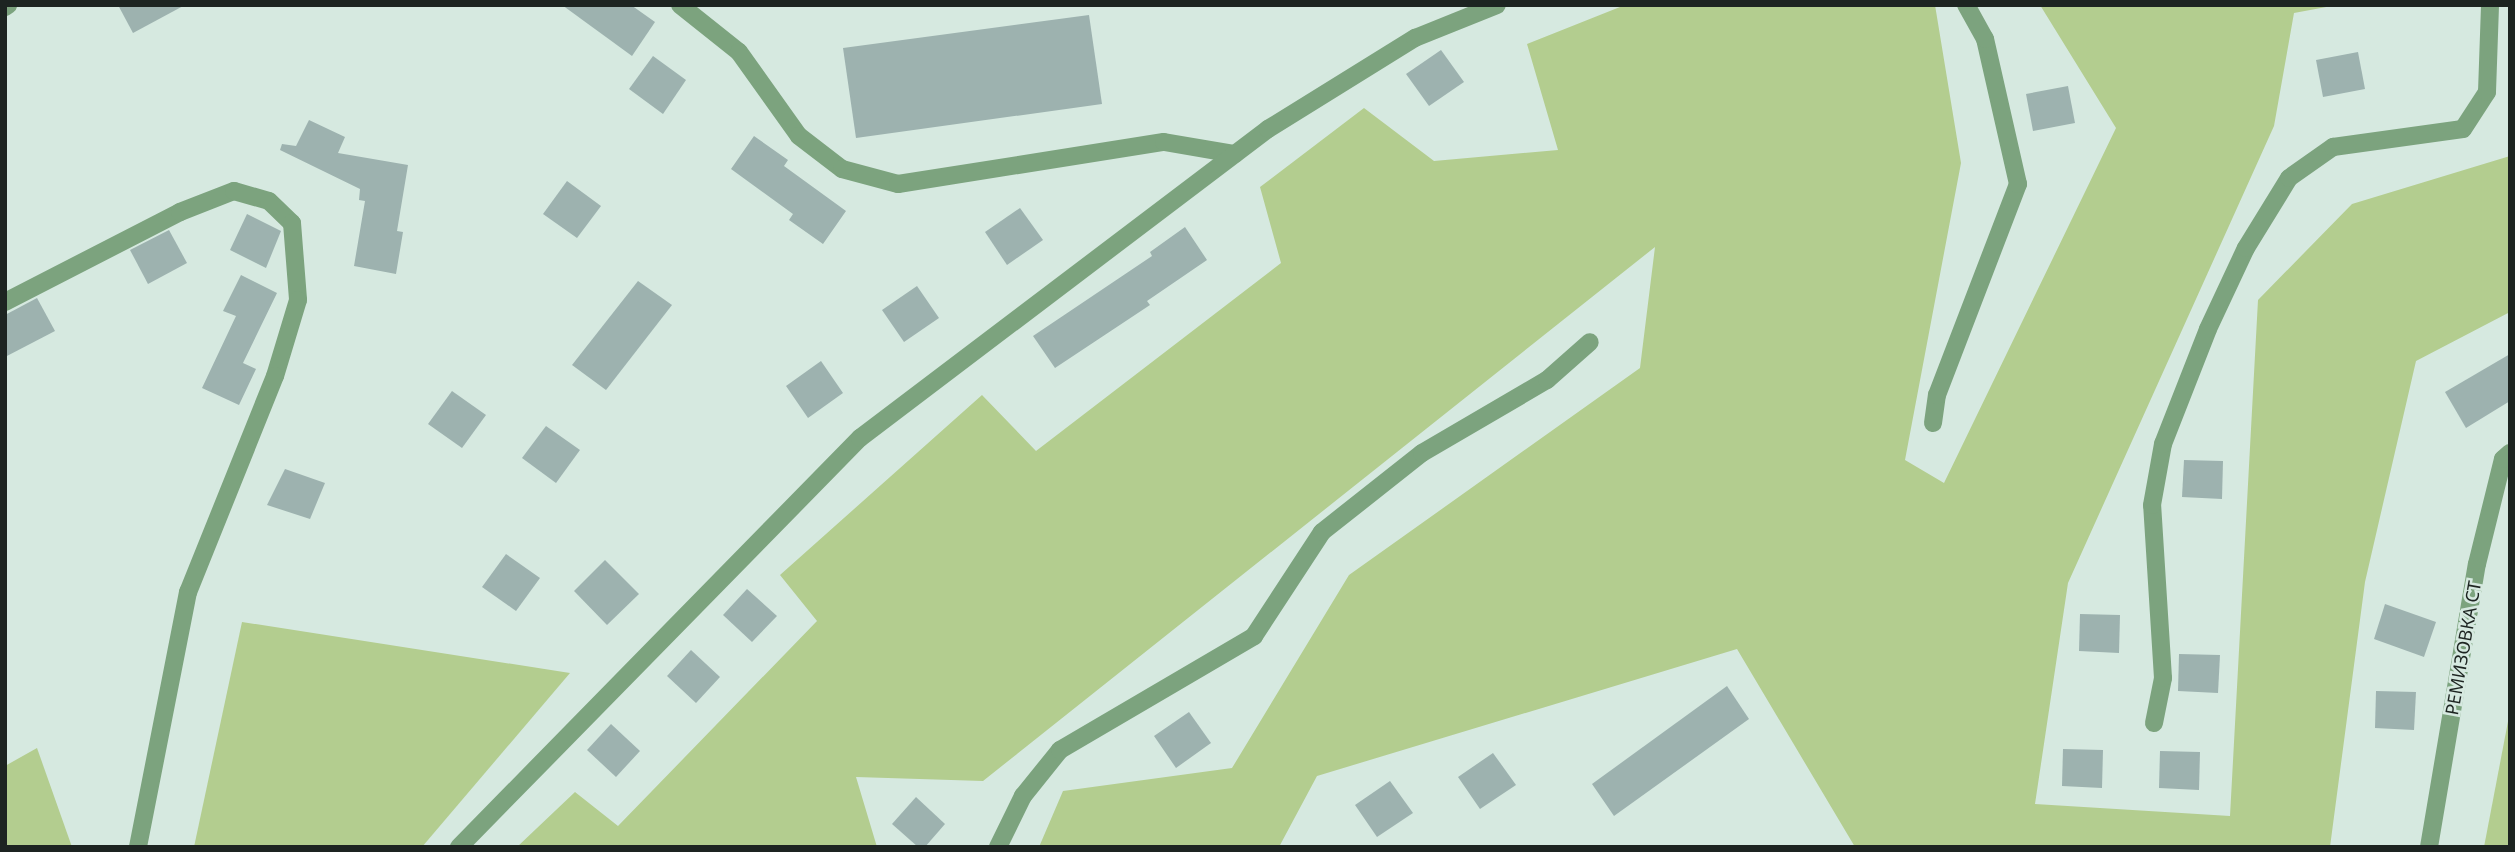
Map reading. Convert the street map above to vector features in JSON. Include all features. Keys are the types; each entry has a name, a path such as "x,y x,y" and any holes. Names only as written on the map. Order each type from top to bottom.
{"street":[{"path":"680,5 738,52 799,136 842,169 898,184 1164,142 1235,154"},
{"path":"459,847 860,438 1235,154 1415,38 1497,5"},
{"path":"1933,423 1937,395 2018,184 1985,39 1966,5"},
{"path":"2154,723 2163,678 2152,505 2163,444 2208,329 2246,248 2289,178 2333,146 2463,129 2487,92 2490,5"},
{"path":"5,302 180,212 234,191 269,201 292,223 298,300 275,376 188,592 138,847"},
{"path":"998,847 1023,796 1060,750 1254,636 1322,533 1422,453 1547,380 1590,342"},
{"name":"РЕМИЗОВКА СТ","path":"2429,847 2477,564 2503,459 2510,453"}],"green space":[{"path":"1625,5 1935,5 1961,163 1905,460 1944,483 2116,128 2040,5 2337,5 2294,13 2274,126 2068,583 2035,804 2230,816 2258,300 2352,204 2510,156 2510,312 2416,361 2365,582 2330,847 1855,847 1737,649 1317,776 1279,847 1039,847 1063,791 1232,768 1349,575 1640,368 1655,247 983,781 856,777 877,847 517,847 575,792 618,826 817,621 780,575 982,395 1036,451 1281,263 1260,187 1364,108 1434,161 1558,150 1527,44"},
{"path":"242,622 570,673 422,847 194,847"},
{"path":"2510,711 2510,847 2484,847"},
{"path":"37,748 72,847 5,847 5,766"}],"building":[{"path":"118,5 185,5 133,33"},
{"path":"562,5 631,5 655,22 632,56"},
{"path":"1089,15 1102,104 856,138 843,48"},
{"path":"1441,50 1464,82 1429,106 1406,74"},
{"path":"2358,52 2365,89 2323,97 2316,60"},
{"path":"653,56 686,80 663,114 629,89"},
{"path":"2068,86 2075,123 2033,131 2026,94"},
{"path":"309,120 345,137 338,153 408,165 397,231 403,232 396,274 354,266 365,201 359,200 360,189 280,150 282,144 296,146"},
{"path":"754,136 788,160 784,166 846,211 823,244 789,220 793,214 731,169"},
{"path":"567,181 601,206 577,238 543,214"},
{"path":"1020,208 1043,240 1007,265 985,232"},
{"path":"247,214 281,231 266,268 230,250"},
{"path":"1185,227 1207,260 1147,301 1150,305 1055,368 1033,336 1152,256 1150,252"},
{"path":"169,230 187,263 148,284 130,250"},
{"path":"241,275 277,293 243,363 256,369 239,405 202,388 236,316 223,311"},
{"path":"638,281 672,305 606,390 572,365"},
{"path":"917,286 939,318 904,342 882,310"},
{"path":"37,298 55,331 5,357 5,315"},
{"path":"2510,354 2510,401 2466,428 2445,392"},
{"path":"821,361 843,393 808,418 786,386"},
{"path":"452,391 486,415 462,448 428,424"},
{"path":"546,426 580,450 556,483 522,458"},
{"path":"2184,460 2223,461 2222,499 2182,497"},
{"path":"285,469 325,483 310,519 267,505"},
{"path":"506,554 540,578 516,611 482,587"},
{"path":"605,560 639,594 607,625 574,591"},
{"path":"747,589 777,616 752,642 723,615"},
{"path":"2385,604 2436,622 2424,657 2374,639"},
{"path":"2080,614 2120,615 2119,653 2079,651"},
{"path":"691,650 720,677 696,703 667,676"},
{"path":"2179,654 2220,655 2218,693 2178,691"},
{"path":"1727,686 1749,719 1614,816 1592,784"},
{"path":"2376,691 2416,692 2414,730 2375,728"},
{"path":"1189,712 1211,743 1176,768 1154,736"},
{"path":"611,724 640,751 616,777 587,750"},
{"path":"2063,749 2103,750 2102,788 2062,786"},
{"path":"2160,751 2200,752 2199,790 2159,788"},
{"path":"1493,753 1516,785 1480,809 1458,777"},
{"path":"1390,781 1413,813 1377,837 1355,805"},
{"path":"916,797 945,824 925,847 918,847 892,824"}]}
